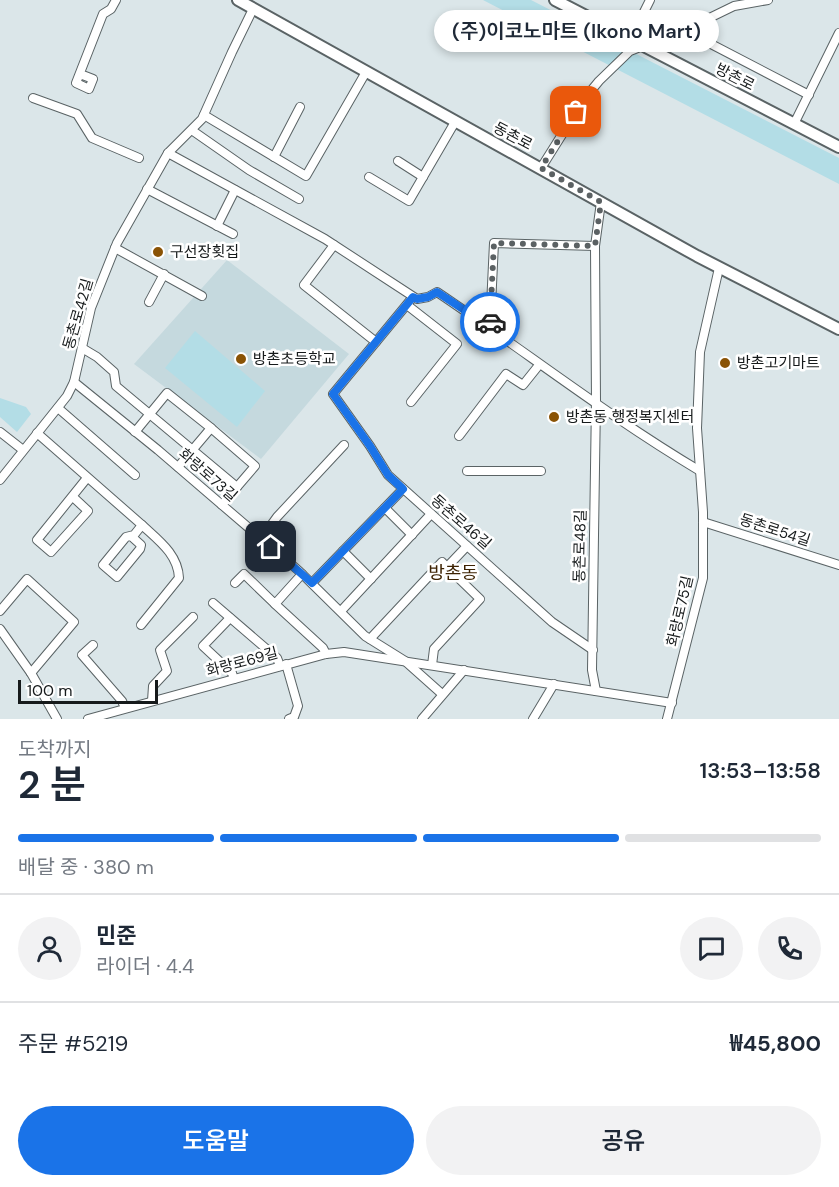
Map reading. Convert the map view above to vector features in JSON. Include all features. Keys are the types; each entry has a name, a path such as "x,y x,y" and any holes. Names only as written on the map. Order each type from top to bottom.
{"main road":[{"name":"동촌로","path":"238,0 719,268 839,329"},
{"name":"방촌로","path":"556,0 642,47 839,147"}],"street":[{"path":"80,74 104,14 111,9 116,0"},
{"path":"630,40 651,0"},
{"path":"541,168 557,139 599,81 630,51 684,30 736,3 768,0"},
{"name":"동촌로42길","path":"0,480 67,396 74,382 91,308 115,248 168,153 193,131 204,115 231,52 254,9"},
{"path":"684,30 809,95"},
{"path":"794,124 839,33"},
{"path":"204,115 306,176 366,72"},
{"path":"33,98 77,114 92,138 139,158"},
{"path":"274,157 300,107"},
{"path":"369,177 409,201 455,122"},
{"path":"193,131 249,170 299,199"},
{"path":"168,153 307,228 413,297 417,299 428,297 437,292 490,327 538,365 596,401 646,439 700,471"},
{"path":"398,161 423,177"},
{"path":"147,189 233,234"},
{"path":"217,226 235,190"},
{"name":"동촌로48길","path":"596,691 592,670 596,401 595,246 601,202"},
{"path":"490,327 494,243 595,246"},
{"path":"334,244 304,285 376,342 413,297"},
{"path":"115,248 202,296"},
{"name":"화랑로75길","path":"667,719 703,578 703,522 697,428 700,352 719,268"},
{"path":"149,302 164,274"},
{"path":"407,305 457,344 411,402"},
{"name":"동촌로46길","path":"376,342 333,394 388,475 552,622 592,650"},
{"path":"82,348 114,372 116,386 237,487"},
{"path":"459,436 506,374 522,385 538,365"},
{"name":"화랑로73길","path":"74,382 178,467 302,574 370,639 405,661"},
{"path":"135,432 167,393 211,428 255,466 222,505"},
{"path":"57,408 135,475"},
{"path":"178,467 211,428"},
{"path":"0,432 22,450"},
{"path":"37,433 167,548 178,568 179,578 141,626"},
{"path":"261,539 277,518 344,445"},
{"path":"467,471 541,471"},
{"path":"73,497 88,511 51,552 37,540 87,478"},
{"path":"312,583 403,489"},
{"path":"385,508 412,535"},
{"path":"341,611 431,514"},
{"name":"동촌로54길","path":"703,522 839,565"},
{"path":"131,536 141,545 140,549 117,577 104,565 126,537 131,536 142,525"},
{"path":"447,567 468,546"},
{"path":"343,551 371,579"},
{"path":"370,639 442,562 480,600 434,649 432,665"},
{"path":"235,583 244,574 323,648 326,654"},
{"path":"275,604 302,574"},
{"path":"0,611 27,579 74,622 31,673"},
{"path":"213,603 278,658 283,665 297,706 294,717 289,719"},
{"path":"152,701 153,686 167,671 160,650 193,617"},
{"path":"230,618 203,646 232,673 234,679"},
{"path":"0,629 31,673 57,719"},
{"path":"93,645 82,655 122,701 125,708"},
{"name":"화랑로69길","path":"88,719 283,665 344,652 672,703"},
{"path":"405,661 442,694"},
{"path":"422,719 464,670"},
{"path":"533,719 554,684"}],"shaded area":[{"path":"483,0 531,0 839,158 839,184"},
{"name":"방촌초등학교","path":"227,260 349,354 261,459 134,364"},
{"path":"195,331 265,391 237,427 165,368"},
{"path":"0,398 26,407 31,414 17,432 0,417"}],"way so far":[{"path":"490,322 494,243 595,246 601,202 541,168 557,139 576,112"}],"place":[{"name":"(주)이코노마트 (Ikono Mart)","path":"576,112"},
{"name":"구선장횟집","path":"158,252"},
{"name":"방촌초등학교","path":"241,359"},
{"name":"방촌고기마트","path":"725,363"},
{"name":"방촌동 행정복지센터","path":"554,417"}],"district":[{"name":"방촌동","path":"453,573"}],"route":[{"path":"271,547 312,583 403,489 388,475 333,394 413,297 417,299 428,297 437,292 490,327 490,322"}]}
